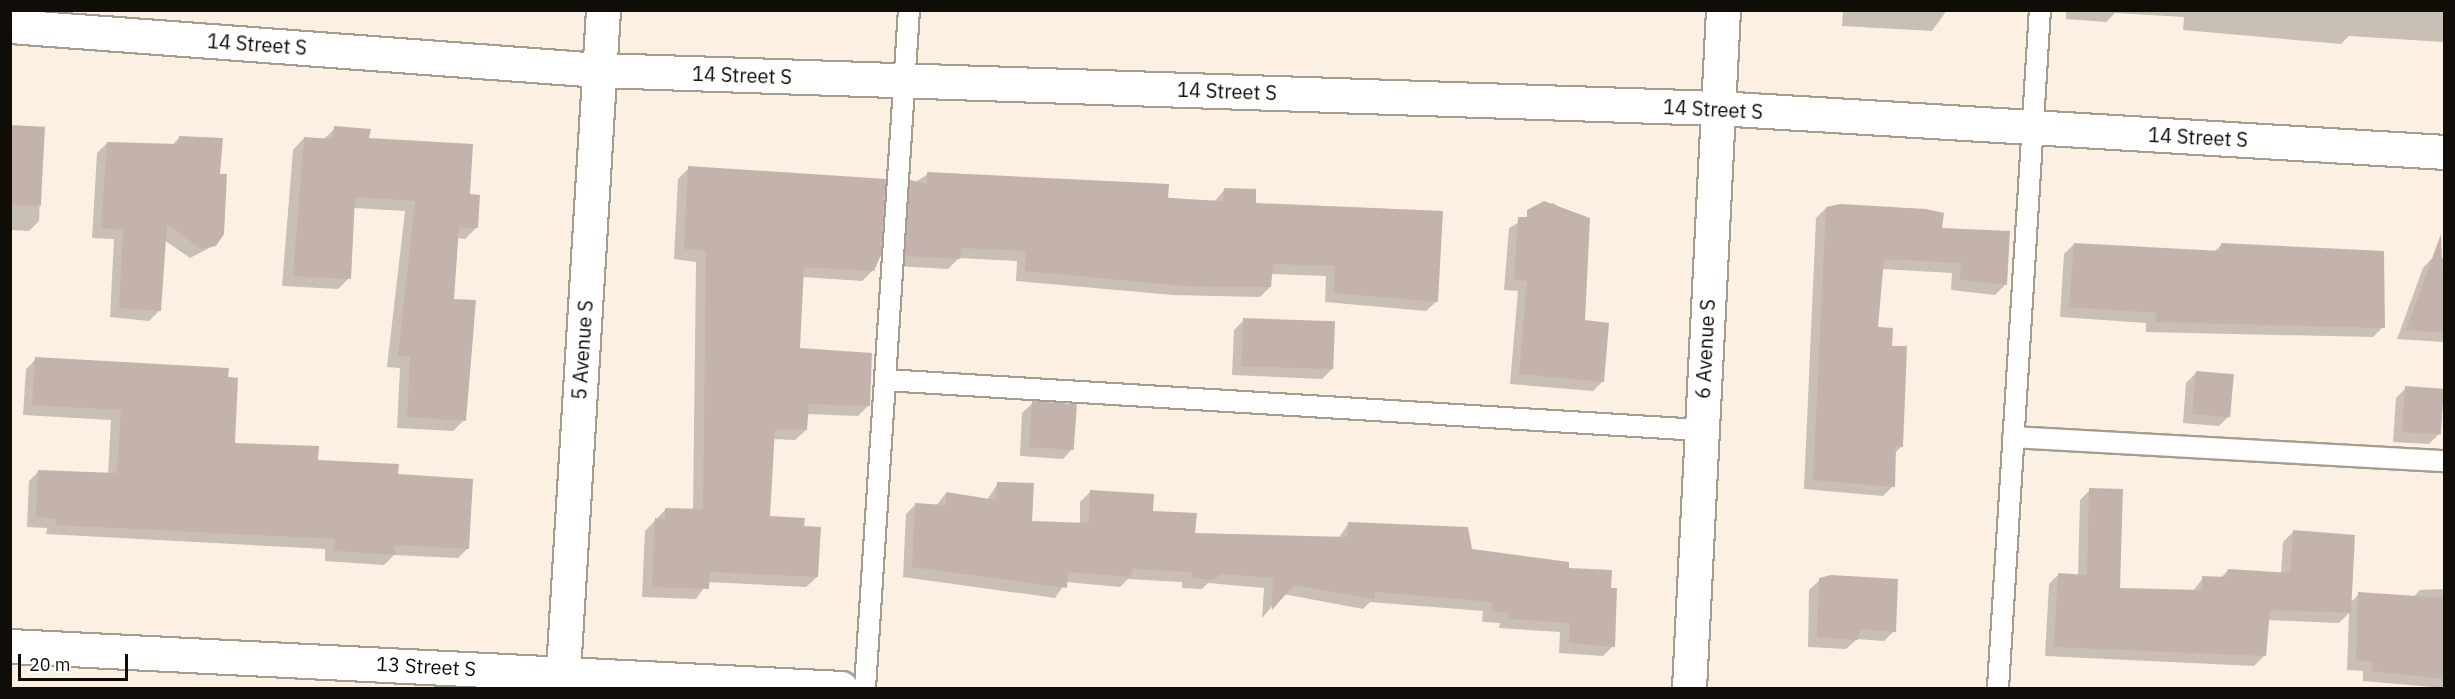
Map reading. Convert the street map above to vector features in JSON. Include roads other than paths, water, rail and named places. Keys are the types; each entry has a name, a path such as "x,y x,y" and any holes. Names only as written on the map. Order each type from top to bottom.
{"street":[{"name":"5 Avenue S","path":"562,681 603,10"},
{"name":"6 Avenue S","path":"1689,688 1723,10"},
{"name":"14 Street S","path":"10,26 600,70 1717,108 2445,152"},
{"name":"13 Street S","path":"10,646 562,681 841,688"}],"lane":[{"path":"865,688 909,10"},
{"path":"1998,688 2040,10"},
{"path":"885,381 1701,430"},
{"path":"2013,437 2445,462"}]}
